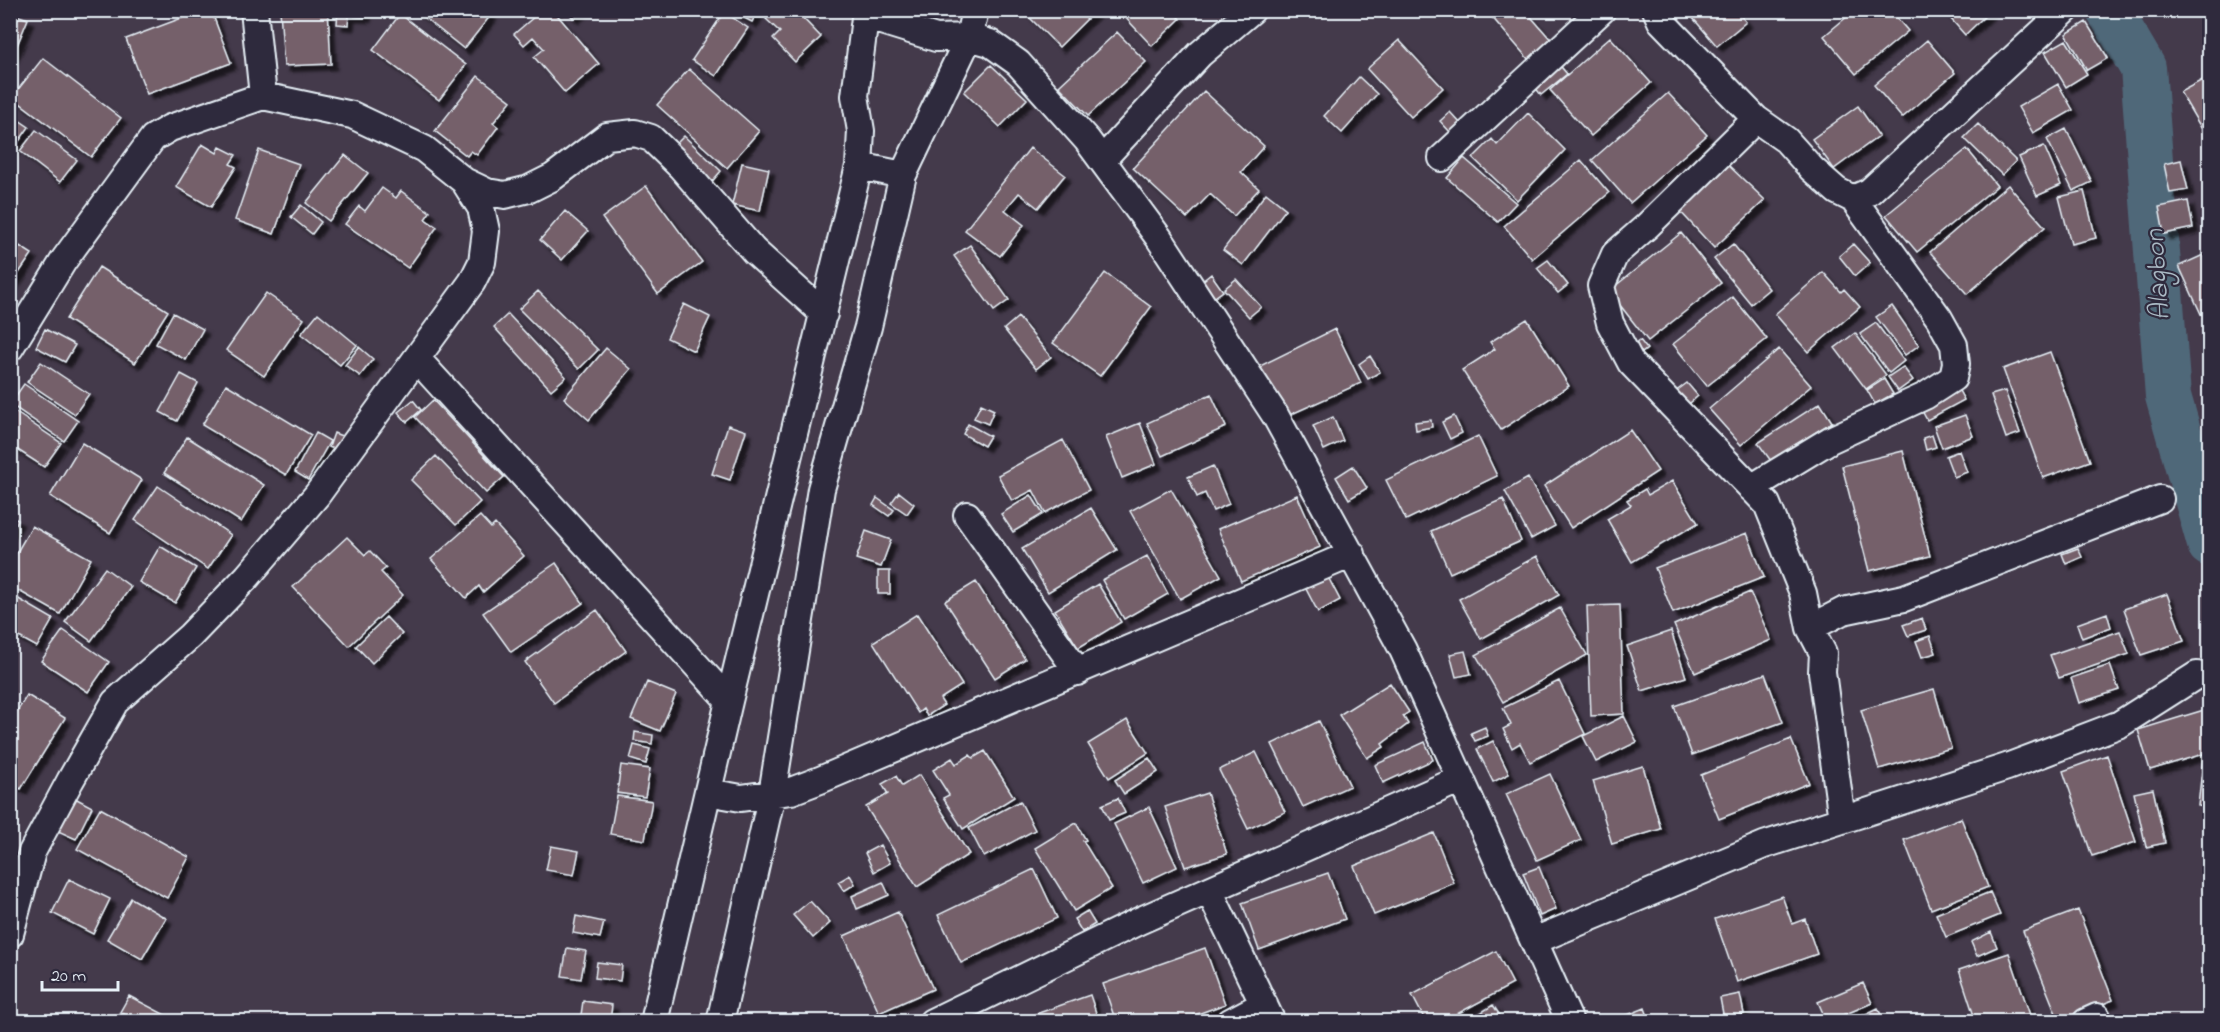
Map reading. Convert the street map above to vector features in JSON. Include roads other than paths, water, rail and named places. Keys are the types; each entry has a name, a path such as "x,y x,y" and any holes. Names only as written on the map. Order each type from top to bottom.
{"street":[{"path":"254,10 263,96"},
{"path":"720,1022 772,794 821,489 868,327 903,175 969,37 975,10"},
{"path":"1102,160 1200,54 1252,10"},
{"path":"1442,158 1602,10"},
{"path":"1656,10 1661,21 1756,119 1786,140 1812,169 1837,191 1853,199 1939,318 1954,345 1956,364 1953,378 1924,396 1830,440 1751,488"},
{"path":"1853,199 1869,192 2067,10"},
{"path":"654,1022 729,701 859,166 861,131 855,96 865,13 936,38 969,37 990,43 1018,63 1087,140 1159,238 1275,415 1403,650 1570,1022"},
{"path":"10,348 64,260 153,138 170,128 263,96 352,115 424,149 464,181 487,192 505,195 529,189 553,177 607,136 635,133 651,138 681,167 754,251 824,314"},
{"path":"1756,119 1647,226 1615,254 1601,286 1610,323 1631,363 1767,504 1803,593 1810,628 1823,653 1822,672 1842,820"},
{"path":"859,166 903,175"},
{"path":"10,934 32,852 116,702 190,636 247,577 317,495 472,282 482,262 486,231 481,208 464,181"},
{"path":"417,359 729,701"},
{"path":"1810,628 1843,611 1904,598 2160,499"},
{"path":"967,515 1078,672"},
{"path":"708,792 741,798 791,790 820,780 1352,554"},
{"path":"1534,941 1764,845 2007,767 2120,724 2197,675"},
{"path":"932,1022 1139,921 1461,779"},
{"path":"1209,890 1268,1013 1230,1022"}],"waterway":[{"name":"Alagbon","path":"2109,10 2143,68 2168,396 2210,544"}]}
